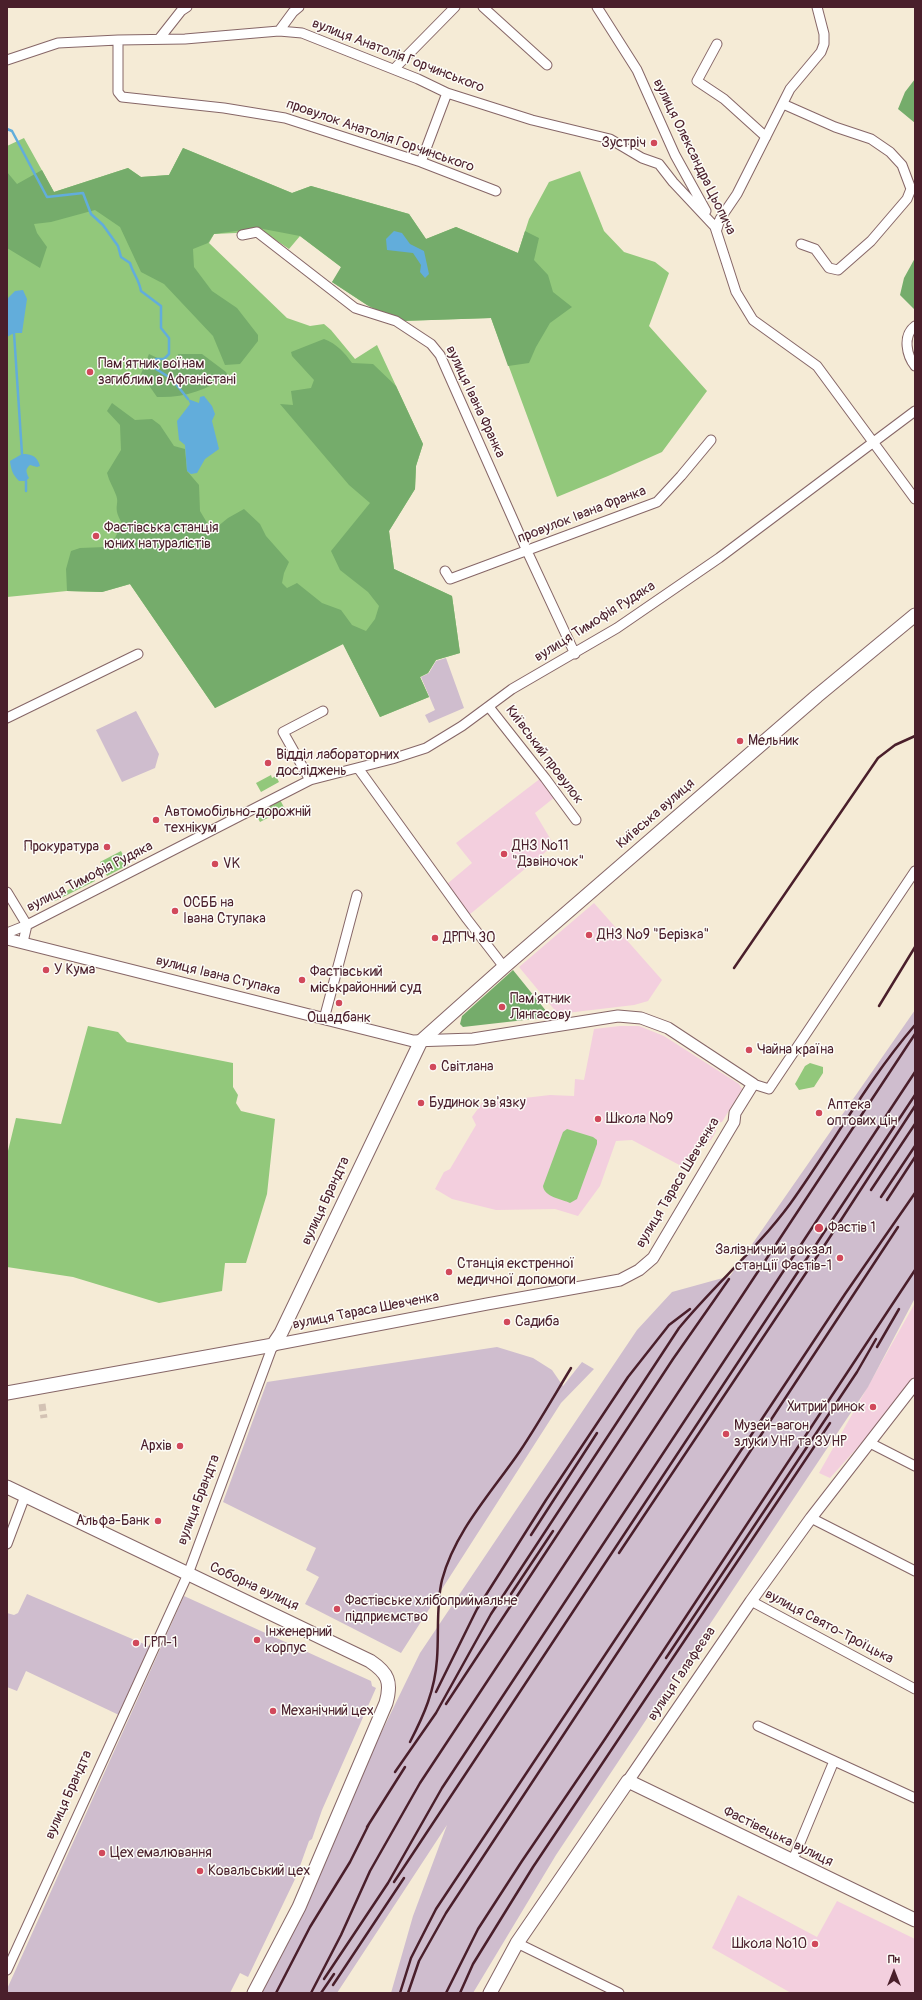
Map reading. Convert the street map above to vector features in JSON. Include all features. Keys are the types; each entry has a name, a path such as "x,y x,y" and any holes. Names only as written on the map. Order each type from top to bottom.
{"main road":[{"name":"Київська вулиця","path":"421,1041 446,1021 504,967 817,696 915,615"},
{"name":"вулиця Брандта","path":"273,1345 281,1333 340,1207 421,1041"},
{"name":"вулиця Тараса Шевченка","path":"7,1393 273,1345"},
{"name":"Соборна вулиця","path":"7,1487 370,1660 383,1670 387,1677 390,1691 299,1907 254,1993"},
{"name":"Фастівецька вулиця","path":"628,1781 792,1862 915,1920"},
{"name":"вулиця Галафеєва","path":"490,1993 517,1943 628,1781"}],"street":[{"path":"159,39 181,11 186,7"},
{"path":"279,31 292,12 299,7"},
{"path":"394,70 455,7"},
{"path":"483,7 547,65"},
{"name":"вулиця Олександра Цьопича","path":"597,7 637,70 675,155 716,229 736,292 753,320 817,366 915,499"},
{"path":"675,155 659,164 673,182 716,229 720,219 737,194 790,89 821,52 824,44 824,34 817,7"},
{"name":"вулиця Анатолія Горчинського","path":"7,60 58,43 185,39 279,31 302,33 447,92 532,120 610,139 642,158 659,164"},
{"name":"провулок Анатолія Горчинського","path":"118,40 118,92 122,97 224,108 285,118 420,162 496,191"},
{"path":"717,44 697,81 724,99 766,137"},
{"path":"420,162 447,92"},
{"path":"782,104 835,127 871,138 890,152 902,165 911,189 907,200 871,241 838,270 830,268 815,249 802,244"},
{"name":"вулиця Івана Франка","path":"242,235 257,232 355,308 396,322 431,344 440,355 527,551 575,654"},
{"path":"915,326 911,329 907,346 910,359 915,366"},
{"name":"вулиця Тимофія Рудяка","path":"23,942 27,926 310,780 426,748 462,726 512,690 617,628 719,558 915,411"},
{"name":"провулок Івана Франка","path":"445,571 450,579 656,502 681,476 711,440"},
{"path":"7,718 138,654"},
{"name":"Київський провулок","path":"489,707 546,778 576,820"},
{"path":"310,780 283,732 323,711"},
{"path":"358,768 467,919 504,967"},
{"path":"753,1084 769,1089 915,871"},
{"path":"7,892 27,926 7,933"},
{"path":"324,1018 357,895"},
{"name":"вулиця Івана Ступака","path":"7,939 421,1041 473,1039 618,1016 641,1018 668,1028 753,1084"},
{"name":"вулиця Тараса Шевченка","path":"273,1345 620,1280 639,1270 653,1258 734,1122 735,1113 753,1084"},
{"name":"вулиця Брандта","path":"7,1970 188,1574 273,1345"},
{"name":"вулиця Галафеєва","path":"628,1781 751,1601 811,1518 915,1384"},
{"path":"870,1443 915,1466"},
{"path":"7,1544 25,1496"},
{"path":"811,1518 915,1571"},
{"name":"вулиця Свято-Троїцька","path":"751,1601 915,1689"},
{"path":"758,1726 915,1798"},
{"path":"792,1862 834,1761"},
{"path":"517,1943 618,1993"}],"shaded area":[{"path":"446,658 464,708 429,723 425,715 435,710 421,677 429,673 436,661"},
{"path":"136,711 159,754 155,768 122,782 96,730"},
{"name":"ДНЗ №11 \"Дзвіночок\"","path":"541,778 555,797 535,813 554,845 469,915 447,884 472,863 456,843"},
{"name":"ДНЗ №9 \"Берізка\"","path":"594,903 662,980 648,1001 634,1005 558,1014 519,967"},
{"path":"915,1010 915,1298 868,1387 556,1855 473,1993 391,1993 413,1916 447,1825 337,1993 255,1993 420,1653 637,1330 672,1292 730,1276"},
{"name":"Школа №9","path":"620,1026 639,1026 664,1036 739,1084 742,1089 722,1122 717,1123 714,1127 716,1131 711,1140 704,1142 687,1169 632,1140 616,1141 600,1186 578,1216 555,1209 496,1210 452,1199 435,1189 444,1172 450,1169 476,1125 472,1117 482,1103 550,1095 574,1096 575,1079 584,1080 594,1029"},
{"name":"Хитрий ринок","path":"915,1303 915,1377 866,1438 830,1478 819,1473"},
{"path":"497,1347 533,1358 552,1370 563,1386 582,1362 594,1369 561,1403 401,1653 305,1604 319,1577 306,1570 316,1548 223,1502 267,1382"},
{"path":"27,1594 151,1647 119,1715 26,1671 17,1691 7,1687 7,1613 14,1615 18,1613"},
{"path":"184,1596 371,1681 372,1686 376,1688 322,1810 296,1877 248,1977 240,1973 230,1993 7,1993 7,1989"},
{"name":"Школа №10","path":"738,1895 817,1937 837,1901 915,1939 915,1989 913,1993 791,1993 712,1948"}],"green space":[{"path":"915,79 915,123 898,109 905,92"},
{"path":"24,138 54,192 128,168 141,177 169,175 183,148 292,193 311,186 409,214 426,239 456,227 518,253 529,219 549,182 580,171 604,231 624,252 655,262 669,273 649,326 707,391 662,452 557,497 491,318 401,321 370,307 332,282 340,273 341,267 300,236 289,249 258,228 236,233 214,234 209,243 287,318 310,326 324,324 331,330 355,359 377,345 423,444 416,466 415,489 389,531 394,569 452,596 460,653 436,660 428,673 420,677 429,697 380,717 343,644 215,708 130,584 102,592 67,591 7,597 7,146"},
{"path":"183,148 292,193 311,186 409,214 426,239 456,227 518,253 525,231 539,238 534,260 548,275 553,292 572,307 550,323 536,347 529,363 508,366 491,318 401,321 367,305 332,282 341,267 300,236 258,228 214,234 208,243 193,249 194,267 212,291 237,308 258,335 258,341 240,364 225,365 213,336 164,284 141,272 120,227 95,210 51,222 34,224 37,233 47,247 40,268 7,248 7,172 17,184 42,170 54,192 128,168 141,177 169,175"},
{"path":"915,258 915,310 900,295 904,278"},
{"path":"324,339 333,343 340,349 352,363 373,364 396,386 423,444 416,466 415,489 389,531 394,569 452,596 460,653 436,660 428,673 420,677 429,697 380,717 343,644 215,708 130,584 102,592 67,591 66,569 71,551 80,548 105,547 115,538 122,523 117,513 117,498 107,473 121,450 120,425 107,411 112,403 135,420 152,419 160,425 174,446 185,449 187,471 199,485 200,511 212,531 228,518 244,509 260,524 266,536 289,562 284,573 282,583 287,588 297,583 322,603 341,610 352,625 366,631 375,619 379,606 368,592 340,570 331,551 370,503 349,485 280,404 293,405 291,391 311,388 314,380 292,356 291,352"},
{"path":"149,354 172,365 178,354 202,354 226,372 228,376 194,392 176,396 157,397 141,374"},
{"path":"271,775 272,778 276,776 279,782 261,792 256,783"},
{"path":"279,798 285,809 260,822 254,811"},
{"path":"121,851 128,865 107,876 100,862"},
{"path":"93,877 95,881 55,901 53,898"},
{"path":"513,970 551,1017 463,1027 460,1024 462,1016"},
{"path":"88,1026 118,1032 127,1042 233,1063 233,1087 238,1095 236,1103 241,1111 275,1119 267,1194 246,1263 225,1263 222,1291 159,1303 73,1277 7,1267 7,1155 16,1118 61,1124"},
{"path":"810,1063 823,1067 823,1073 814,1087 799,1090 795,1084 805,1066"},
{"path":"567,1129 593,1137 597,1140 597,1144 577,1199 570,1203 550,1195 544,1190 543,1186 563,1132"}],"water":[{"path":"394,231 402,233 410,244 424,251 429,274 425,278 420,272 421,265 413,253 387,250 386,239"},
{"path":"23,290 27,299 22,333 14,333 7,337 7,299 15,291"},
{"path":"204,396 212,406 215,414 212,421 219,449 205,459 197,473 191,474 187,471 185,445 179,440 177,421 190,404 188,399 199,403 200,397"},
{"path":"22,454 34,456 40,466 28,466 26,471 29,478 26,481 19,481 17,479 10,464 10,461"}],"waterway":[{"path":"7,129 12,131 47,197 83,193 91,214 103,225 118,246 121,257 130,263 141,291 161,306 161,328 169,338 169,354 164,359 156,359 156,369 172,379 188,399"},
{"path":"14,333 22,454"},
{"path":"26,481 26,491"}],"tunnel":[{"path":"42,1404 44,1418"}],"railway":[{"path":"734,968 878,758 895,745 915,736"},
{"path":"879,1006 915,947"},
{"path":"395,1772 436,1713 491,1614 679,1328 706,1297 750,1252 790,1204 881,1068 915,1025"},
{"path":"311,1993 341,1935 370,1871 420,1783 915,1034"},
{"path":"324,1979 388,1883 442,1788 915,1072"},
{"path":"394,1882 915,1095"},
{"path":"619,1553 828,1240 915,1106"},
{"path":"871,1190 915,1124"},
{"path":"881,1197 915,1146"},
{"path":"887,1200 915,1157"},
{"path":"400,1993 411,1958 436,1909 845,1294 915,1193"},
{"path":"408,1993 419,1961 446,1913 898,1227"},
{"path":"446,1993 478,1929 522,1861 605,1739 915,1270"},
{"path":"446,1704 673,1359 729,1279"},
{"path":"436,1692 477,1609 546,1500 628,1377 669,1325 690,1309"},
{"path":"877,1347 899,1309"},
{"path":"666,1658 857,1372 876,1339"},
{"path":"410,1742 424,1712 434,1681 437,1659 440,1589 448,1562 475,1512 520,1451 571,1368"},
{"path":"460,1993 473,1964 533,1867 830,1423"},
{"path":"531,1535 597,1433"},
{"path":"511,1594 553,1531"},
{"path":"367,1827 405,1767"},
{"path":"276,1993 310,1927 350,1862 370,1822"},
{"path":"333,1985 404,1878"},
{"path":"321,1993 334,1974"}],"place":[{"name":"Зустріч","path":"654,143"},
{"name":"Пам’ятник воїнам загиблим в Афганістані","path":"90,372"},
{"name":"Фастівська станція юних натуралістів","path":"96,536"},
{"name":"Мельник","path":"740,741"},
{"name":"Відділ лабораторних досліджень","path":"268,763"},
{"name":"Автомобільно-дорожній технікум","path":"156,820"},
{"name":"Прокуратура","path":"107,847"},
{"name":"ДНЗ №11 \"Дзвіночок\"","path":"504,854"},
{"name":"VK","path":"215,864"},
{"name":"ОСББ на Івана Ступака","path":"175,911"},
{"name":"ДНЗ №9 \"Берізка\"","path":"589,935"},
{"name":"ДРПЧ 30","path":"435,938"},
{"name":"У Кума","path":"46,970"},
{"name":"Фастівський міськрайонний суд","path":"302,980"},
{"name":"Ощадбанк","path":"339,1003"},
{"name":"Пам'ятник Лянгасову","path":"502,1007"},
{"name":"Чайна країна","path":"749,1050"},
{"name":"Світлана","path":"433,1067"},
{"name":"Будинок зв'язку","path":"421,1103"},
{"name":"Аптека оптових цін","path":"819,1113"},
{"name":"Школа №9","path":"598,1119"},
{"name":"Фастів 1","path":"819,1228"},
{"name":"Залізничний вокзал станції Фастів-1","path":"840,1258"},
{"name":"Станція екстренної медичної допомоги","path":"449,1272"},
{"name":"Садиба","path":"507,1322"},
{"name":"Хитрий ринок","path":"873,1407"},
{"name":"Музей-вагон злуки УНР та ЗУНР","path":"726,1434"},
{"name":"Архів","path":"180,1446"},
{"name":"Альфа-Банк","path":"158,1521"},
{"name":"Фастівське хлібоприймальне підприємство","path":"337,1609"},
{"name":"Інженерний корпус","path":"257,1640"},
{"name":"ГРП-1","path":"136,1643"},
{"name":"Механічний цех","path":"273,1711"},
{"name":"Цех емалювання","path":"102,1853"},
{"name":"Ковальський цех","path":"200,1871"},
{"name":"Школа №10","path":"815,1944"}]}
